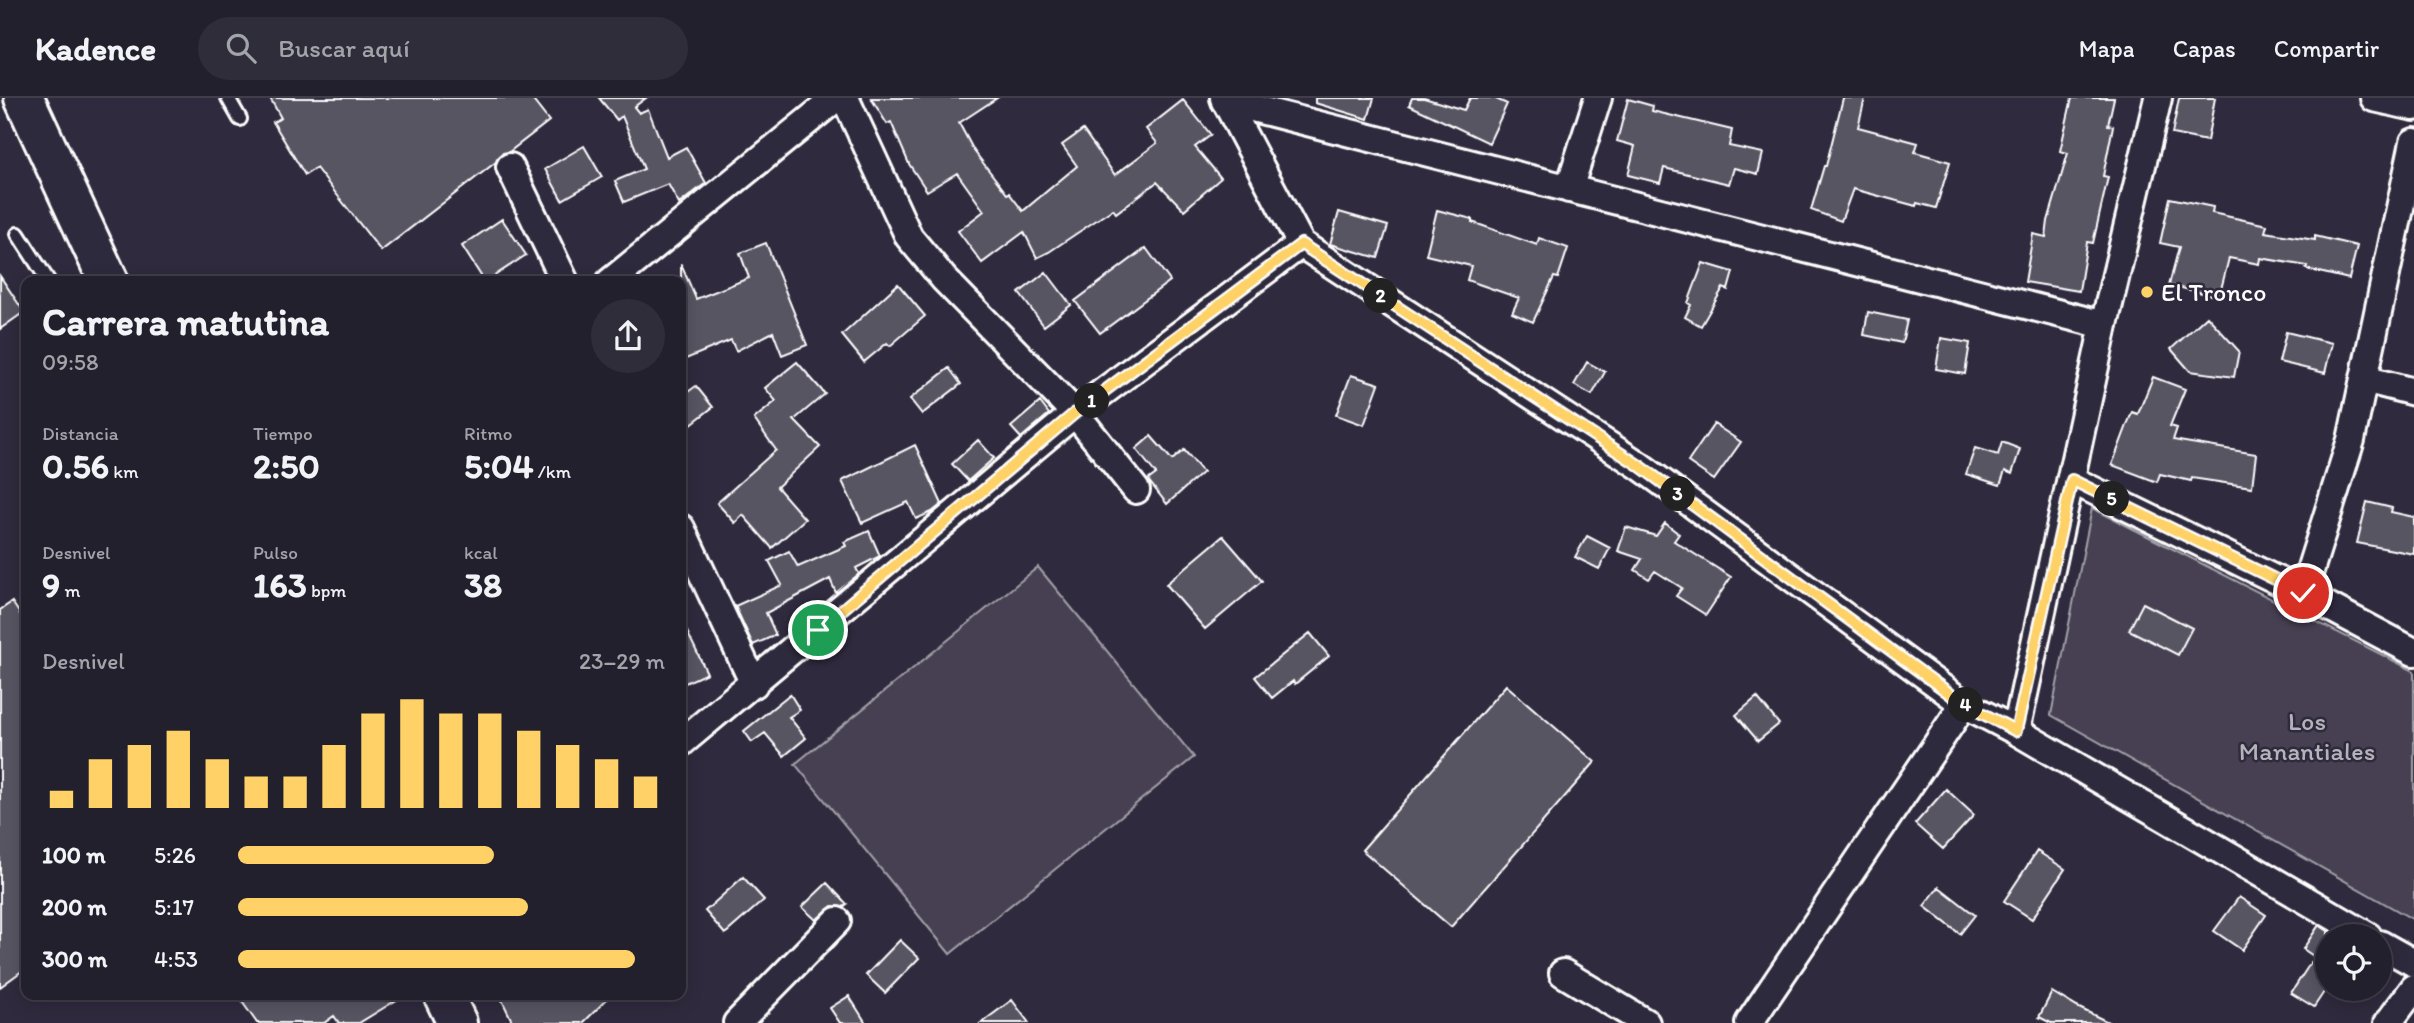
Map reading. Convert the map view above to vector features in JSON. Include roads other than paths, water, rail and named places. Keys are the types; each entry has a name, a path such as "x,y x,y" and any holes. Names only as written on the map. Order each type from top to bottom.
{"main road":[{"path":"24,98 103,276"},
{"path":"446,1000 457,1023"}],"street":[{"path":"617,276 836,98"},
{"path":"845,98 909,237 944,279 1075,413 1136,490"},
{"path":"1569,189 1598,98"},
{"path":"2016,731 2104,325 2158,98"},
{"path":"2374,98 2414,107"},
{"path":"1225,99 2104,325"},
{"path":"1225,99 1301,244 1640,466 1964,704 2016,731 2347,924"},
{"path":"2303,593 2351,440 2414,142"},
{"path":"510,167 562,276"},
{"path":"686,739 1075,413 1301,244"},
{"path":"2364,379 2414,392"},
{"path":"2072,480 2303,593 2414,652"},
{"path":"686,547 754,684"},
{"path":"1749,1023 1964,704"},
{"path":"737,1023 837,921"},
{"path":"2392,951 2414,963"},
{"path":"1563,973 1646,1023"},
{"path":"2388,1023 2414,988"}],"lane":[{"path":"228,98 240,119"},
{"path":"18,234 45,276"}],"place":[{"name":"El Tronco","path":"2147,292"}],"park label":[{"name":"Los Manantiales","path":"2307,736"}]}
